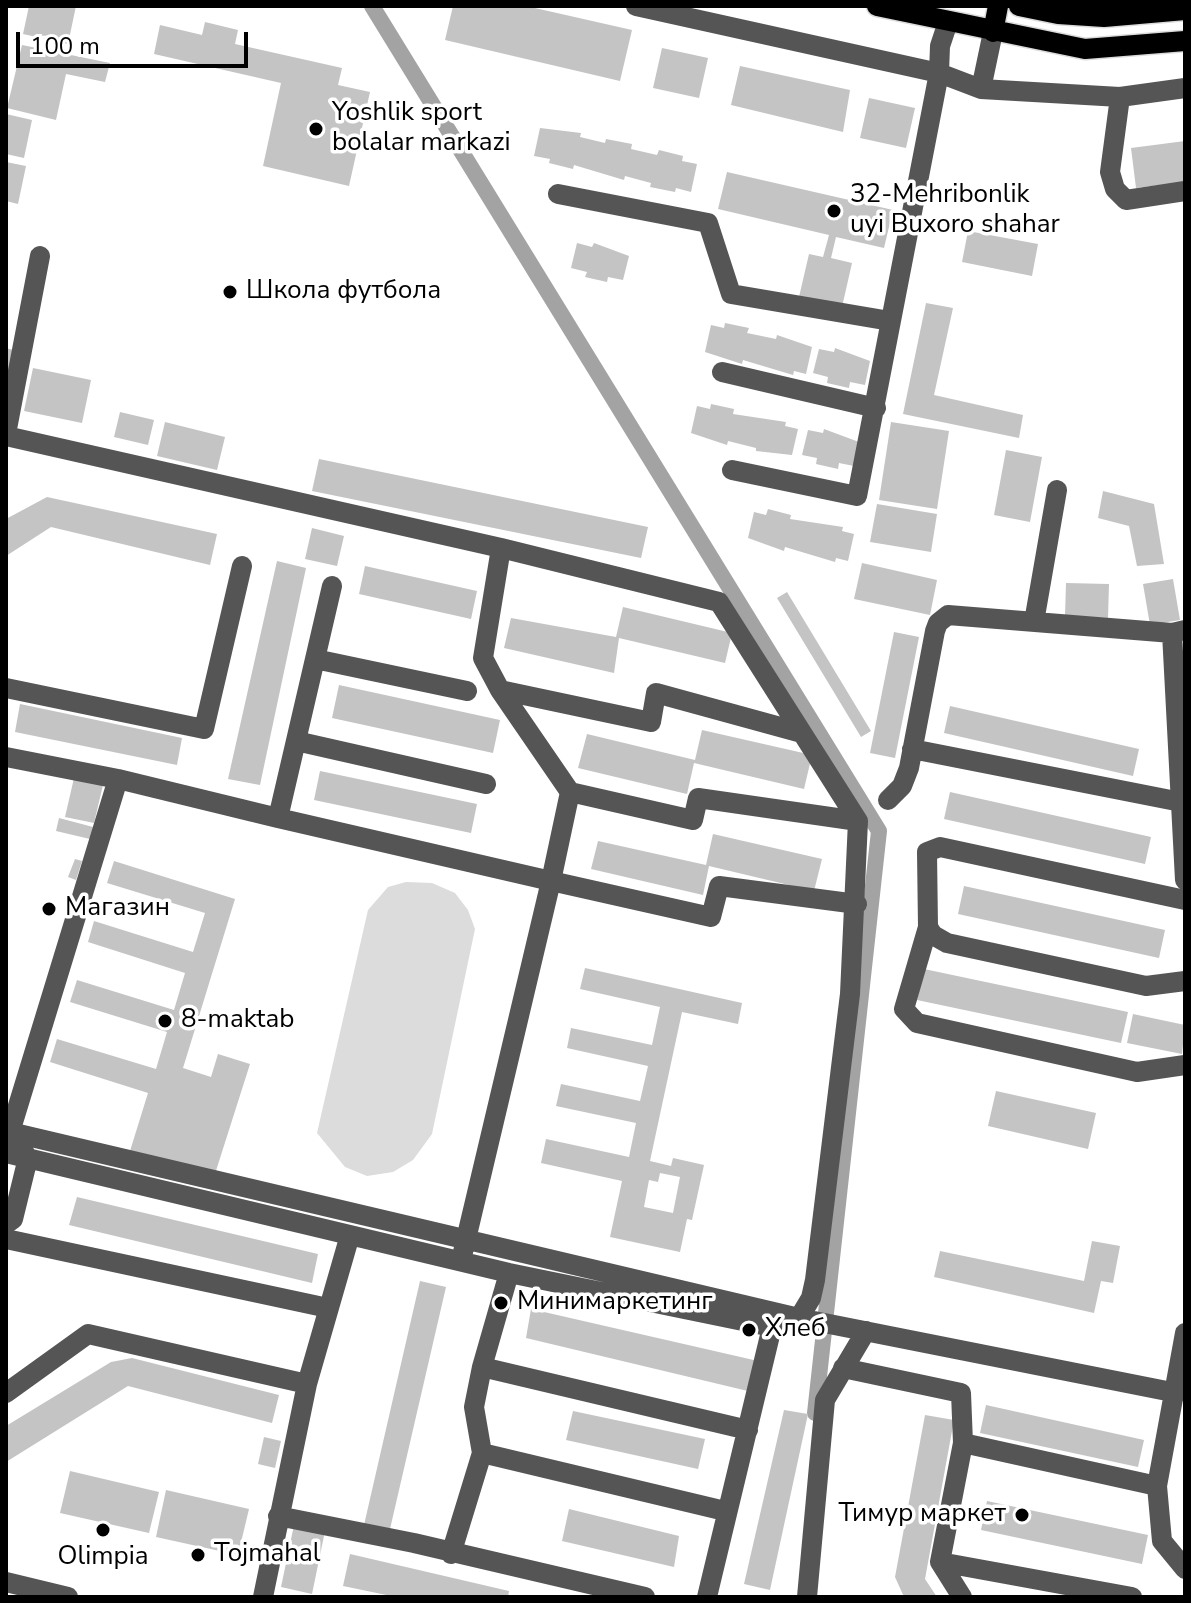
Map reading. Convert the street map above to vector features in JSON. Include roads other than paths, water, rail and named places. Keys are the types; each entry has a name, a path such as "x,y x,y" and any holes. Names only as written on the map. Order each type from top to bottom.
{"main road":[{"path":"877,6 1085,49 1185,41"},
{"path":"993,32 998,6"},
{"path":"1019,6 1058,14 1104,17 1185,10"}],"street":[{"path":"636,6 939,73 981,89 1120,97 1185,88"},
{"path":"732,470 857,496 939,73 938,59 948,22"},
{"path":"981,89 993,32"},
{"path":"1120,97 1110,172 1115,189 1126,200 1185,191"},
{"path":"558,194 708,223 731,294 890,321"},
{"path":"40,256 6,435 501,548 719,602 858,821 857,904 850,994 808,1320"},
{"path":"722,372 876,408"},
{"path":"1034,622 1057,490"},
{"path":"501,548 483,658 500,690 570,792 693,820 698,798 858,821"},
{"path":"6,688 204,729 242,566"},
{"path":"278,818 332,586"},
{"path":"888,800 902,786 938,623 948,615 1179,632 1185,880"},
{"path":"315,659 467,691"},
{"path":"500,690 651,722 656,693 802,733"},
{"path":"296,741 486,784"},
{"path":"912,749 1181,802"},
{"path":"6,757 118,779 711,917 719,886 857,904"},
{"path":"7,1139 118,779"},
{"path":"463,1250 570,792"},
{"path":"1185,900 940,847 927,852 928,927 904,1009 917,1023 1137,1072 1185,1065"},
{"path":"928,927 933,935 947,943 1130,983 1146,986 1185,981"},
{"path":"7,1139 28,1158 350,1235 463,1250 509,1273 772,1327 808,1320"},
{"path":"7,1139 463,1250 1177,1393"},
{"path":"6,1224 13,1219 28,1158"},
{"path":"263,1597 307,1384 350,1235"},
{"path":"6,1239 328,1308"},
{"path":"451,1554 482,1453 474,1407 509,1273"},
{"path":"707,1597 725,1511 772,1327"},
{"path":"807,1597 825,1400 866,1331"},
{"path":"1185,1333 1177,1393 1157,1486 1162,1541 1185,1569"},
{"path":"6,1393 88,1334 307,1384"},
{"path":"482,1367 748,1430"},
{"path":"843,1368 961,1393 963,1443 940,1562 962,1597"},
{"path":"963,1443 1157,1486"},
{"path":"482,1453 725,1511"},
{"path":"278,1516 645,1597"},
{"path":"940,1562 1132,1597"},
{"path":"6,1582 68,1597"}],"waterway":[{"path":"372,6 879,831 815,1413"}],"place":[{"name":"Yoshlik sport bolalar markazi","path":"316,129"},
{"name":"32-Mehribonlik uyi Buxoro shahar","path":"834,211"},
{"name":"Школа футбола","path":"230,292"},
{"name":"Магазин","path":"49,909"},
{"name":"8-maktab","path":"165,1021"},
{"name":"Минимаркетинг","path":"501,1303"},
{"name":"Хлеб","path":"749,1330"},
{"name":"Тимур маркет","path":"1022,1515"},
{"name":"Olimpia","path":"103,1530"},
{"name":"Tojmahal","path":"198,1555"}]}
